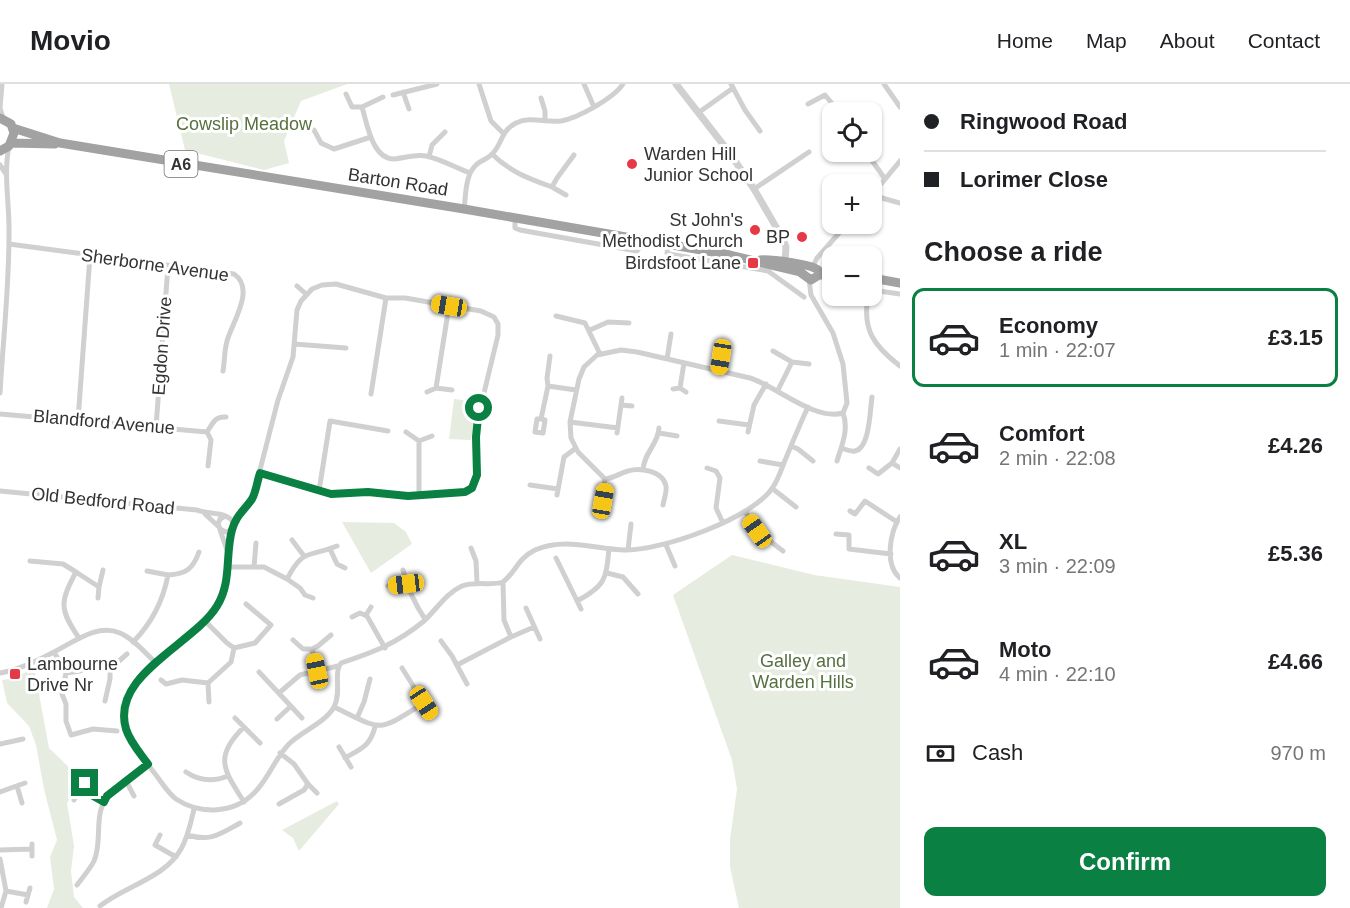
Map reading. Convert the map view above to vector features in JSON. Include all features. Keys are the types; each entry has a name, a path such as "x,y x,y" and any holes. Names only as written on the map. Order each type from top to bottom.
{"highway":[{"name":"A6","path":"2,118 13,128 60,143"},
{"path":"10,144 14,138 13,128"},
{"name":"A6","path":"0,150 10,144 60,143"},
{"name":"Barton Road","path":"60,143 464,208 758,260 785,261 811,266"},
{"name":"Barton Road","path":"758,260 771,266 800,272 808,278"},
{"path":"811,266 818,270 819,275 815,279 808,278 805,271 811,266"},
{"path":"882,280 900,283"}],"street":[{"path":"2,84 0,108 2,118"},
{"path":"393,95 437,84"},
{"path":"479,84 491,121 503,133"},
{"path":"584,84 594,107"},
{"path":"464,208 470,173 474,166 492,154 503,133 513,124 529,119 545,122 562,121 577,116 594,107 623,84"},
{"path":"676,84 754,189 783,238 786,248 785,261"},
{"path":"884,84 900,107"},
{"path":"698,113 732,86 760,131"},
{"path":"403,92 409,109"},
{"path":"346,94 352,107 362,107 383,97"},
{"path":"808,104 825,95 831,102"},
{"path":"541,98 545,111 545,122"},
{"path":"362,107 371,137 379,153 391,159 415,155 429,157 470,173"},
{"path":"314,130 321,143 334,149 371,137"},
{"path":"429,157 432,145 445,132"},
{"path":"0,393 9,244 9,190 6,174 10,144"},
{"path":"754,189 809,152"},
{"path":"492,154 509,169 566,195"},
{"path":"552,187 574,154"},
{"path":"882,182 900,161"},
{"path":"873,162 885,179"},
{"path":"0,165 6,174"},
{"path":"882,198 900,203"},
{"name":"Barton Road","path":"515,218 515,228 520,230 637,250 642,240"},
{"path":"602,244 604,234"},
{"path":"811,266 838,234"},
{"name":"Sherborne Avenue","path":"9,244 234,274 242,282 243,289 236,321 227,342 223,371"},
{"name":"Barton Road","path":"668,244 667,253 669,254 768,271 795,286 804,297"},
{"path":"78,420 90,256"},
{"name":"Egdon Drive","path":"156,427 168,266"},
{"path":"0,277 7,278"},
{"path":"808,278 811,295 833,333 843,364 847,403 843,413 846,423 837,461"},
{"path":"205,514 226,532 233,526 240,512 253,497 278,400 289,372 297,310 306,294 322,285 336,284 387,298 405,298 488,313 494,317 498,324 498,335 479,408 476,437 477,475 472,488 465,492 418,496 368,492 331,494 260,473"},
{"path":"297,286 306,294"},
{"path":"882,291 900,294"},
{"path":"371,394 387,298"},
{"path":"436,388 449,306"},
{"path":"867,306 868,329 876,346 900,366"},
{"path":"556,316 585,323 600,354"},
{"path":"590,330 608,322 629,323"},
{"path":"668,359 671,334"},
{"path":"719,371 723,343"},
{"path":"294,345 346,348"},
{"path":"605,479 576,448 570,433 576,390 584,367 600,354 629,350 719,371 766,384 825,414 843,413"},
{"path":"773,351 792,362 809,364"},
{"path":"541,419 548,386 550,356"},
{"path":"778,390 792,362"},
{"path":"680,388 684,363"},
{"path":"719,421 749,428 754,405 766,384"},
{"path":"548,386 576,390"},
{"path":"427,392 436,388 452,390"},
{"path":"673,389 680,388 686,392"},
{"path":"841,448 855,451 862,447 874,406 872,397"},
{"path":"570,422 617,431 621,401 632,406"},
{"path":"511,637 504,620 503,582 526,556 546,546 572,543 609,549 649,549 706,531 723,523 745,511 772,489 808,407"},
{"name":"Blandford Avenue","path":"0,414 207,432"},
{"path":"208,466 211,440 207,432 215,419 219,416 226,417"},
{"path":"321,420 388,431"},
{"path":"319,491 330,421"},
{"path":"643,470 644,460 659,430 677,436"},
{"path":"406,432 419,441"},
{"path":"419,441 432,436"},
{"path":"418,496 419,441"},
{"path":"791,446 813,461"},
{"path":"530,485 557,492 564,457 576,448"},
{"path":"869,468 878,474 891,463 900,449"},
{"path":"760,461 783,465"},
{"path":"891,463 900,468"},
{"path":"706,468 716,471 720,478 716,508 723,523"},
{"path":"605,479 627,471 643,470 660,476 666,488 662,496 663,505"},
{"path":"602,509 599,501 605,479"},
{"path":"772,489 794,503"},
{"name":"Old Bedford Road","path":"0,491 197,510 205,514 226,516 240,512"},
{"path":"850,511 855,514 865,501 898,519 893,529 891,565 894,573 900,578"},
{"path":"745,511 757,531 783,551"},
{"path":"228,554 219,528 220,519 226,516 233,519 228,554 229,567 225,590 217,606 205,621 138,680 126,704 126,727 133,743 168,791 194,808 231,808 244,802 262,784 280,753 330,713 339,692 338,666"},
{"path":"628,550 631,524"},
{"path":"621,534 630,535"},
{"path":"836,534 849,535 849,549 891,555"},
{"path":"777,545 782,539"},
{"path":"292,540 304,556"},
{"path":"254,567 256,543"},
{"path":"666,544 675,557 675,566"},
{"path":"287,579 297,562 304,556 337,546"},
{"path":"471,548 476,561 477,582"},
{"path":"330,549 337,564 345,567"},
{"path":"577,601 600,587 607,573 609,549"},
{"path":"147,571 168,575 182,574 195,564 199,552"},
{"path":"556,558 581,609"},
{"path":"30,561 63,564 99,586"},
{"path":"229,567 264,567 287,579 300,588 305,595 313,598"},
{"path":"98,598 104,570"},
{"path":"404,570 406,584 415,606 425,619"},
{"path":"76,572 65,592 63,606 65,619 79,638"},
{"path":"607,573 623,577 638,594"},
{"path":"133,642 142,633 159,607 168,575"},
{"path":"279,693 293,679 309,672 338,666 385,648 425,619 447,596 461,587 477,582 503,582"},
{"path":"388,586 406,584"},
{"path":"205,621 234,648 255,643 271,625 246,604"},
{"path":"366,615 371,607"},
{"path":"526,608 540,639"},
{"path":"352,617 360,613 366,615 385,648"},
{"path":"457,665 534,627"},
{"path":"0,673 25,666 79,638 101,630 120,633 156,663"},
{"path":"292,640 303,649 312,649 332,634"},
{"path":"441,641 466,684"},
{"path":"161,680 166,684 182,680 208,683 231,662 234,648"},
{"path":"312,649 317,671"},
{"path":"54,652 66,674 62,694 66,704 66,721 70,735 93,729 117,731"},
{"path":"66,674 80,672 92,665 110,664 119,661 127,654"},
{"path":"105,701 110,679 110,664"},
{"path":"402,668 432,716"},
{"path":"259,672 302,718"},
{"path":"357,718 369,681 361,682"},
{"path":"208,683 209,702"},
{"path":"334,707 375,726 389,725 424,703"},
{"path":"277,719 291,706"},
{"path":"235,718 260,743"},
{"path":"345,758 368,744 372,739 375,726"},
{"path":"244,727 227,746 224,765 244,802"},
{"path":"108,732 109,740"},
{"path":"0,744 23,739"},
{"path":"339,747 351,767"},
{"path":"280,753 294,764 317,793"},
{"path":"78,885 94,861 99,812 107,796 148,764"},
{"path":"186,772 193,777 208,781 228,776"},
{"path":"74,800 85,783 85,776"},
{"path":"126,781 134,796"},
{"path":"0,792 25,783"},
{"path":"279,804 304,790 308,784"},
{"path":"17,786 22,803"},
{"path":"81,789 104,802"},
{"path":"100,906 167,867 176,857 187,835 194,808"},
{"path":"187,835 207,839 240,823"},
{"path":"160,835 155,845 176,857"},
{"path":"0,850 32,847 32,856"},
{"path":"0,859 6,891 1,908"},
{"path":"6,891 27,898 30,888"}],"green space":[{"name":"Cowslip Meadow","path":"169,84 347,84 301,101 284,141 289,163 264,170 185,150"},
{"path":"454,399 478,402 471,440 449,439"},
{"path":"342,522 394,523 406,532 412,544 371,573"},
{"name":"Galley and Warden Hills","path":"732,555 814,575 900,587 900,908 739,908 730,867 730,840 737,789 732,760 673,595"},
{"path":"34,667 49,748 81,779 67,803 74,846 71,871 74,897 83,908 47,908 54,889 50,857 57,840 36,745 29,726 7,703 2,680 16,678"},
{"path":"337,801 339,804 299,851 293,838 282,830"}],"place":[{"name":"Warden Hill Junior School","path":"632,164"},
{"name":"St John's Methodist Church","path":"755,230"},
{"name":"BP","path":"802,237"},
{"name":"Birdsfoot Lane","path":"753,263"},
{"name":"Lambourne Drive Nr","path":"15,674"}],"route":[{"path":"85,783 81,789 104,802 107,796 148,764 133,743 126,727 126,704 129,694 138,680 205,621 217,606 225,590 232,528 240,512 253,497 260,473 297,482 331,494 368,492 408,496 465,492 472,488 477,475 476,437 479,408"}]}
